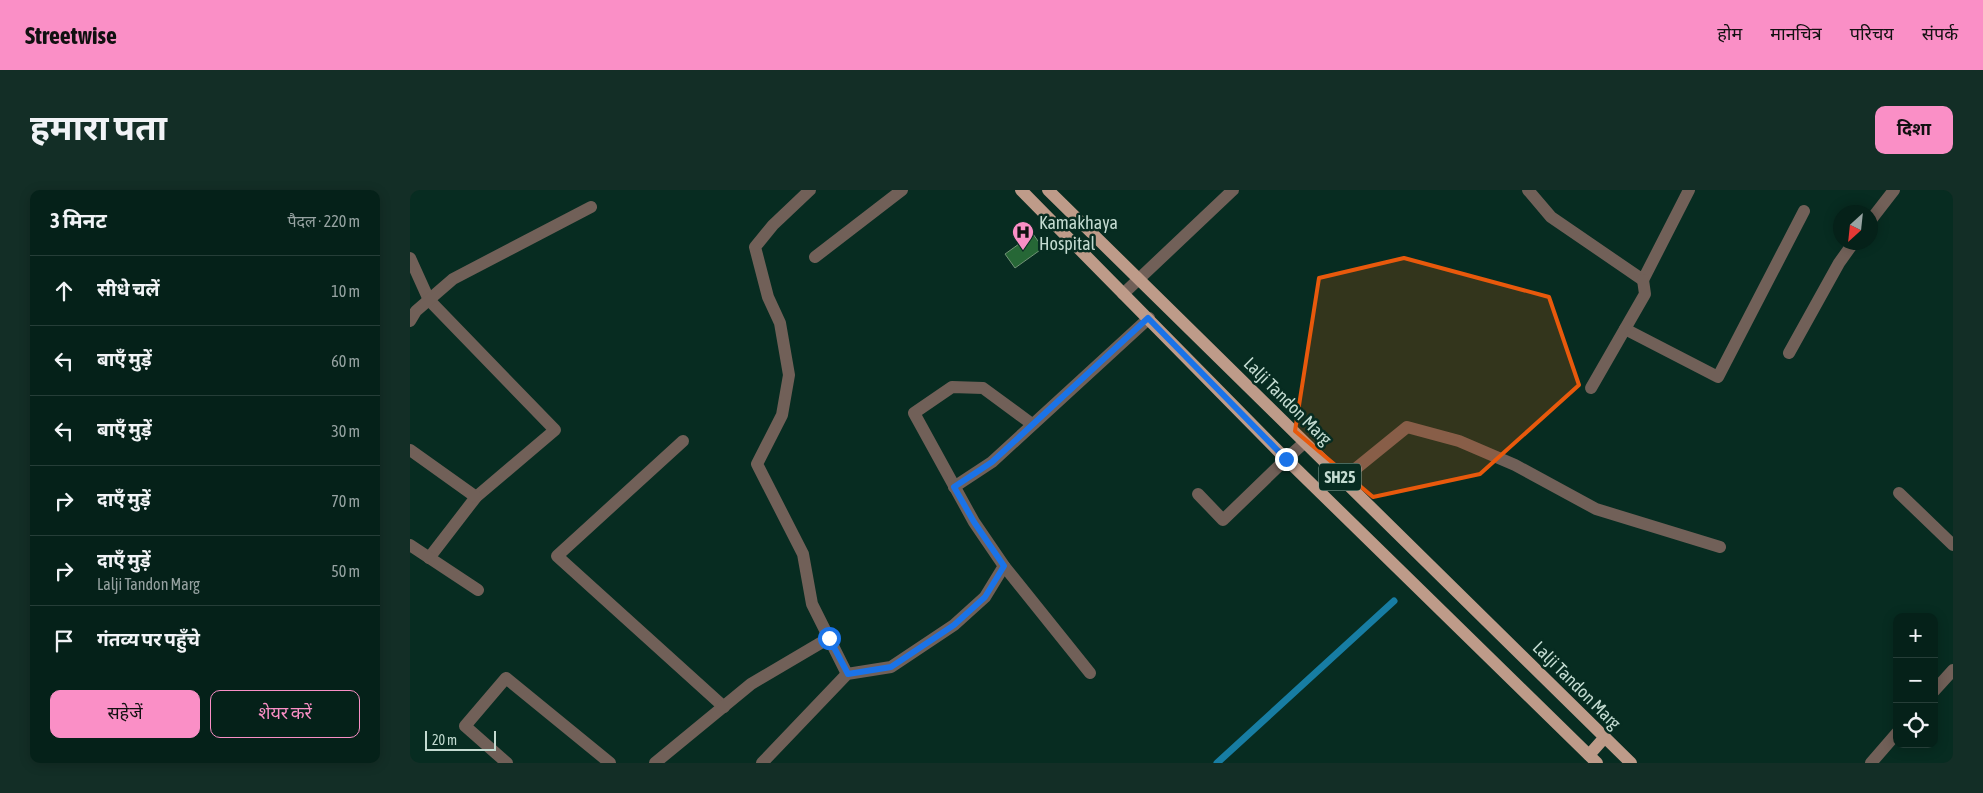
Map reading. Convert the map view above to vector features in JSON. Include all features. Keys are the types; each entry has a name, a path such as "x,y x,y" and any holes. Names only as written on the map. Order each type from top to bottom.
{"main road":[{"name":"SH25","path":"1021,190 1286,459 1593,759"},
{"name":"Lalji Tandon Marg","path":"1048,190 1631,763"},
{"path":"1593,759 1605,737"}],"street":[{"path":"810,190 773,225 754,247 768,298 780,323 789,375 782,415 757,464 803,554 812,604 848,674"},
{"path":"815,257 902,190"},
{"path":"1123,294 1232,190"},
{"path":"1528,190 1551,217 1643,280"},
{"path":"1591,388 1645,294 1643,280 1689,190"},
{"path":"1878,211 1894,190"},
{"path":"410,321 416,311 453,279 591,207"},
{"path":"1625,329 1718,377 1804,211"},
{"path":"1789,353 1839,263 1848,250"},
{"path":"410,258 429,300 555,430 476,496 430,558"},
{"path":"954,487 992,462 1148,318"},
{"path":"1032,424 983,388 952,387 914,414 974,522 1004,566 1090,673"},
{"path":"1343,479 1406,427 1459,441 1516,465 1596,509 1720,547"},
{"path":"683,441 557,556 724,707"},
{"path":"1198,494 1223,520 1304,443"},
{"path":"410,450 476,496"},
{"path":"1899,492 1953,545"},
{"path":"410,545 478,590"},
{"path":"762,763 848,674 891,667 954,625 985,597 1004,566"},
{"path":"655,763 752,684 829,638"},
{"path":"1938,687 1953,670"},
{"path":"507,763 465,726 506,678 602,761"},
{"path":"1871,763 1893,738"}],"highlighted area":[{"path":"1404,258 1549,297 1579,385 1480,474 1373,497 1295,431 1319,278"}],"building":[{"path":"1033,234 1043,248 1015,268 1005,254"}],"waterway":[{"path":"1217,763 1394,601"}],"place":[{"name":"Kamakhaya Hospital","path":"1023,251"}],"route":[{"path":"829,638 848,674 891,667 954,625 985,597 1004,566 974,522 954,487 992,462 1148,318 1286,459"}]}
